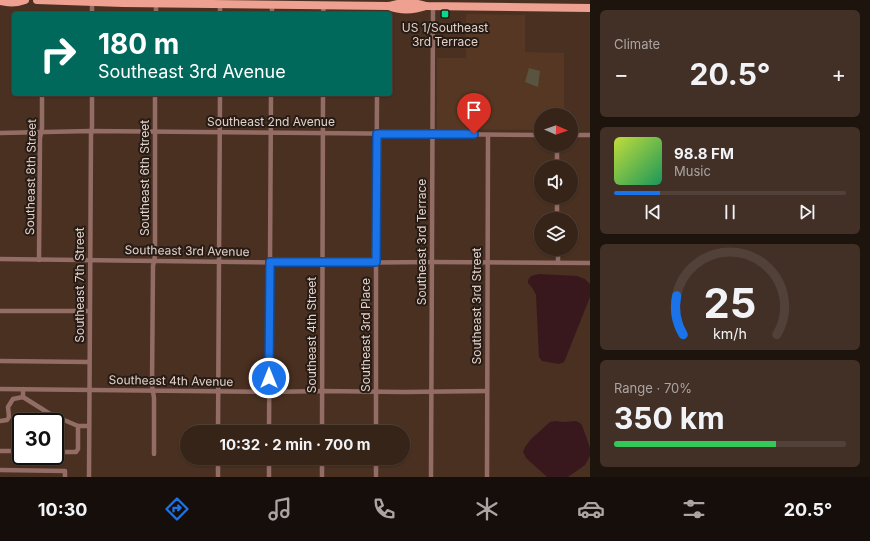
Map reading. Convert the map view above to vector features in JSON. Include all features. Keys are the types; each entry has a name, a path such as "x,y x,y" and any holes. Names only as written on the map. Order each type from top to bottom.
{"main road":[{"path":"0,1 18,2 25,0"},
{"path":"37,0 156,4 187,2 220,4 253,2 272,5 389,6 398,9 417,9 430,6 492,3 590,8"}],"street":[{"path":"92,2 92,12"},
{"path":"156,4 156,12"},
{"path":"220,4 220,12"},
{"path":"272,5 272,12"},
{"name":"Southeast 3rd Terrace","path":"430,6 432,134 431,477"},
{"name":"Southeast 8th Street","path":"39,260 42,96"},
{"name":"Southeast 7th Street","path":"89,477 89,311 92,96"},
{"name":"Southeast 6th Street","path":"154,454 154,398 152,385 155,96"},
{"path":"218,425 220,96"},
{"path":"269,425 271,96"},
{"name":"Southeast 4th Street","path":"322,425 323,96"},
{"name":"Southeast 3rd Place","path":"376,425 377,96"},
{"name":"Southeast 2nd Avenue","path":"0,133 91,131 534,135"},
{"name":"Southeast 3rd Street","path":"486,477 488,135"},
{"path":"578,135 590,135"},
{"path":"558,256 558,263"},
{"name":"Southeast 3rd Avenue","path":"0,259 90,261 154,260 590,264"},
{"path":"0,311 89,311"},
{"path":"0,360 89,362"},
{"name":"Southeast 4th Avenue","path":"0,389 269,392 487,391"},
{"path":"23,389 23,397"},
{"path":"0,421 7,420 9,417 8,407 13,399 23,397 50,414 78,426 89,426"},
{"path":"64,452 76,452 78,449 78,426"},
{"path":"0,451 12,451"},
{"path":"218,465 218,477"},
{"path":"269,465 269,477"},
{"path":"322,465 322,477"},
{"path":"376,465 376,477"},
{"path":"0,470 65,470 65,477"}],"shaded area":[{"path":"466,14 525,15 525,52 564,53 564,108 534,108 534,130 437,129 437,58 466,58"},
{"path":"529,68 540,71 538,87 525,82"},
{"path":"539,274 577,276 585,279 590,284 590,297 565,360 559,364 542,361 539,357 536,295 528,283 528,280 531,276"},
{"path":"576,421 580,423 590,448 590,456 585,465 568,477 547,477 526,458 523,452 531,439 550,422"}],"place":[{"name":"US 1/Southeast 3rd Terrace","path":"445,14"}],"route":[{"path":"269,378 270,262 376,262 377,134 474,134"}]}
